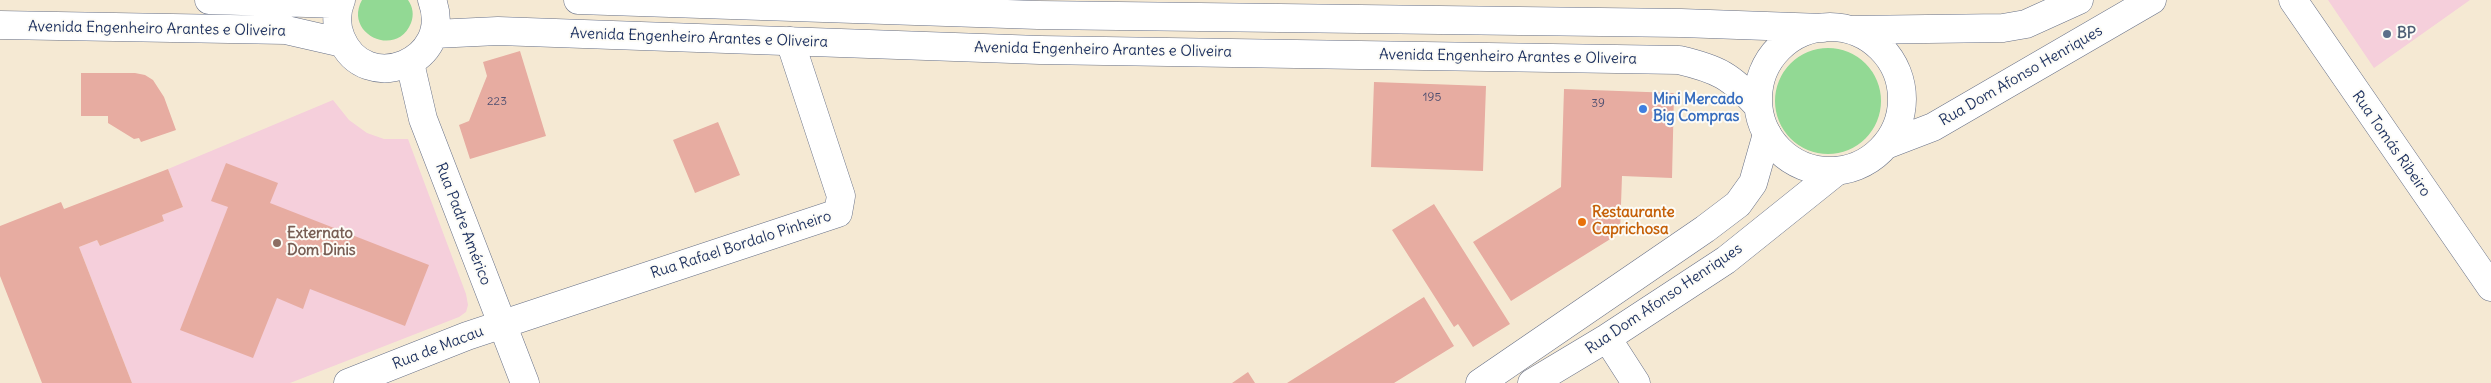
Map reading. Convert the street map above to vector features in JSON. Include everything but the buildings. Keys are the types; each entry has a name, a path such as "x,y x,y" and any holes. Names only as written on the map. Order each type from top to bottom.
{"main road":[{"name":"Avenida Engenheiro Arantes e Oliveira","path":"209,0 340,2 338,30 343,42"},
{"path":"343,42 352,55 365,64 380,68 395,68 410,63 420,56 434,34 436,21 432,0"},
{"path":"578,0 1038,15 1681,23 1823,28"},
{"name":"Rua Dom Afonso Henriques","path":"1851,30 1872,41 1889,58 1899,79 1902,102 1897,125 1886,145 1872,158 1855,167 1837,171 1816,170 1796,163 1779,150 1767,134 1758,106 1759,84 1768,62 1782,45 1801,33 1823,28 1851,30 2002,28 2026,24 2079,0"},
{"name":"Rua Dom Afonso Henriques","path":"1886,145 1933,127 2152,0"},
{"name":"Rua Tomás Ribeiro","path":"2293,0 2491,287"},
{"name":"Avenida Engenheiro Arantes e Oliveira","path":"0,25 286,30 343,42"},
{"name":"Avenida Engenheiro Arantes e Oliveira","path":"434,34 498,31 1040,50 1679,60 1706,66 1736,82 1758,106"},
{"name":"Rua Rafael Bordalo Pinheiro","path":"502,325 838,213 841,196 790,41"},
{"name":"Rua Padre Américo","path":"410,63 423,119 525,383"},
{"path":"1480,383 1705,230 1738,204 1753,183 1767,134"},
{"name":"Rua Dom Afonso Henriques","path":"1532,383 1607,338 1726,260 1837,171"},
{"name":"Rua de Macau","path":"348,383 502,325"},
{"path":"1607,338 1636,383"},
{"path":"1522,355 1526,383"}],"shaded area":[{"name":"BP","path":"2328,0 2470,0 2374,68"},
{"name":"Externato Dom Dinis","path":"333,100 349,120 367,133 384,139 408,139 466,294 468,305 466,312 459,317 290,383 132,383 79,247 97,240 100,246 164,221 162,215 183,207 168,169"}],"green space":[{"path":"362,0 408,0 412,11 411,23 404,34 395,39 384,41 374,38 365,32 360,23 358,12"},
{"path":"1828,48 1848,52 1865,64 1877,81 1881,101 1877,121 1865,138 1848,150 1828,154 1808,150 1791,138 1779,121 1775,101 1779,81 1791,64 1808,52"}],"place":[{"name":"BP","path":"2387,34"},
{"name":"Mini Mercado Big Compras","path":"1643,109"},
{"name":"Restaurante Caprichosa","path":"1582,222"},
{"name":"Externato Dom Dinis","path":"277,243"}]}
